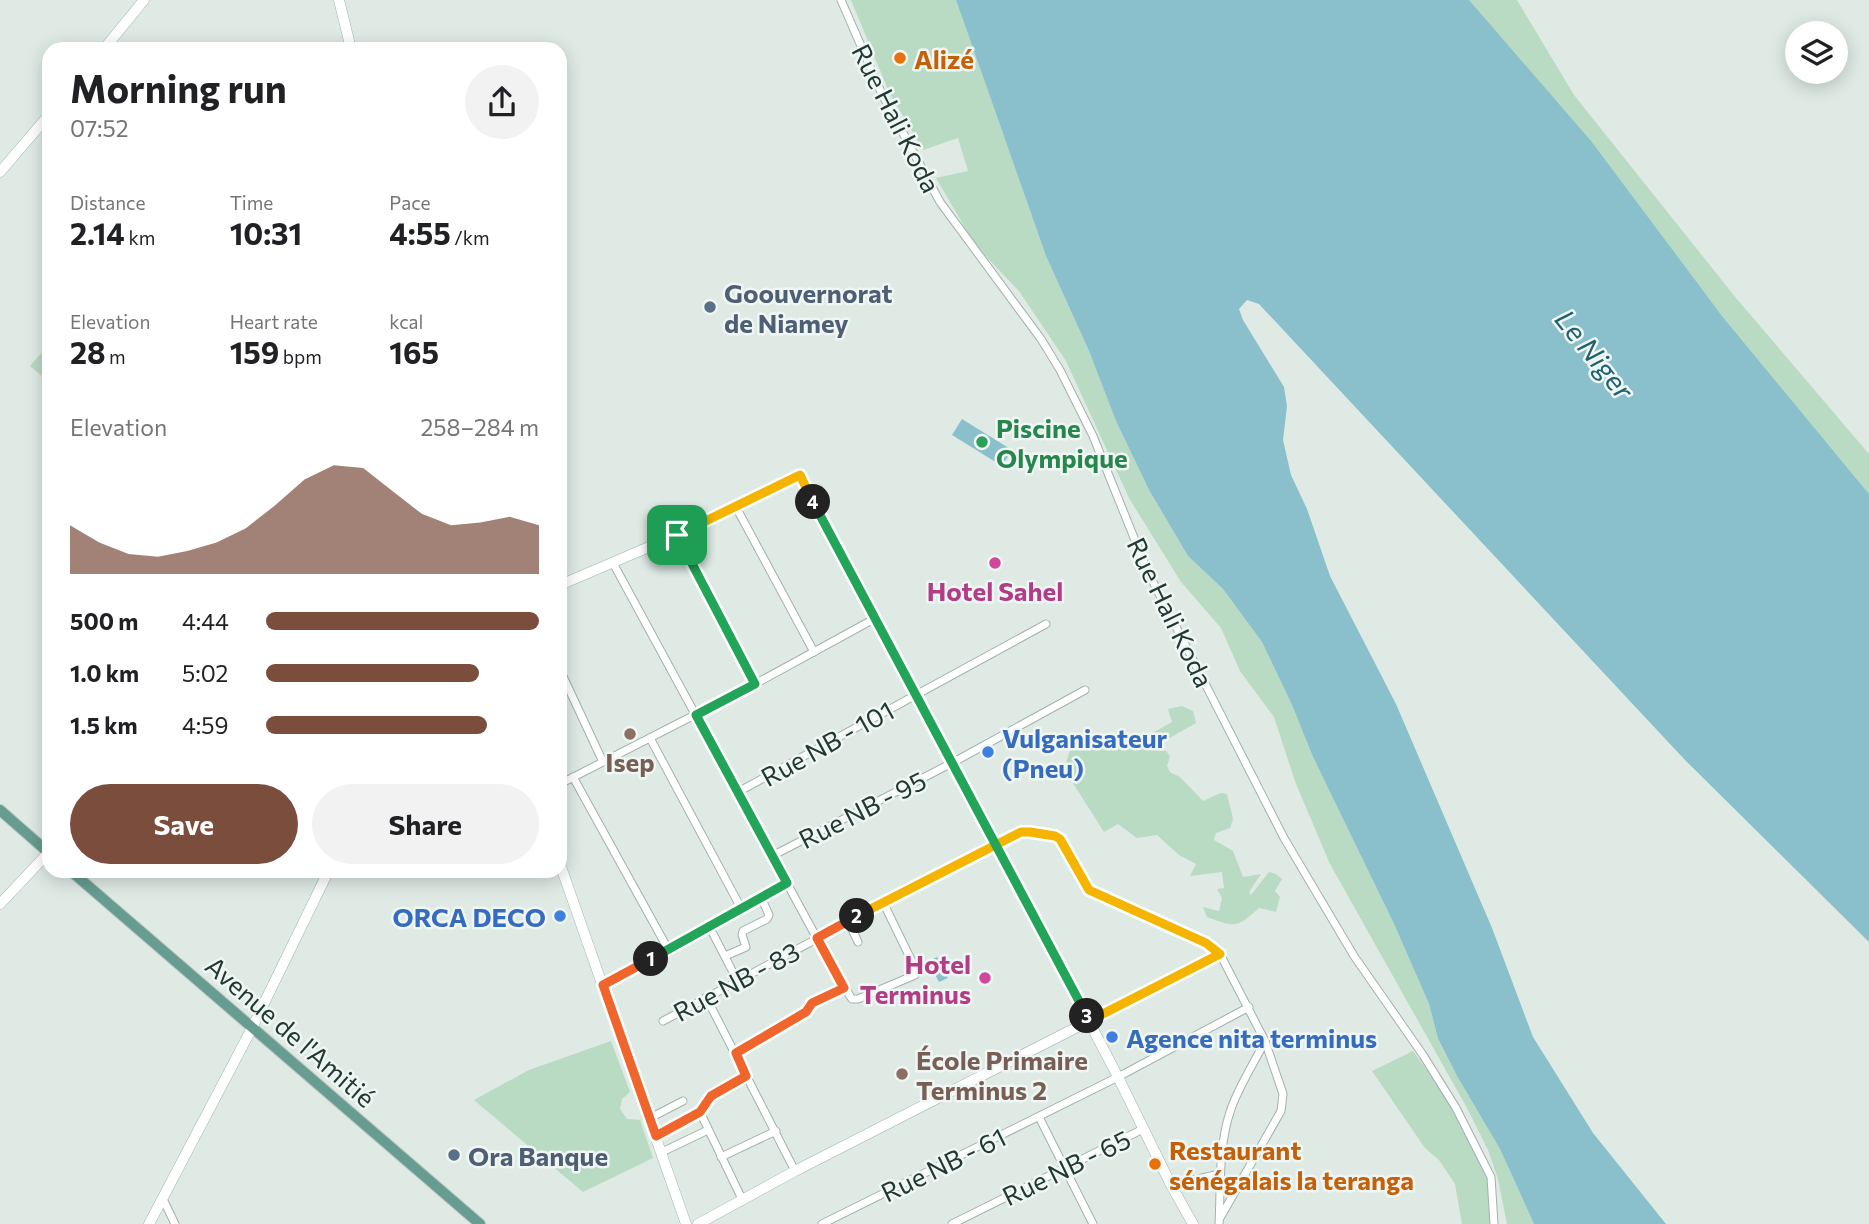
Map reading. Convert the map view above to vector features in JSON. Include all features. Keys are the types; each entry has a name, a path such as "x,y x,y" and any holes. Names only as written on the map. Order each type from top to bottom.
{"main road":[{"path":"0,810 42,847"},
{"name":"Avenue de l'Amitié","path":"79,878 480,1224"}],"street":[{"path":"110,42 144,0"},
{"path":"339,0 349,42"},
{"name":"Rue Hali Koda","path":"841,0 881,92 940,202 1060,370 1093,436 1147,570 1284,838 1354,956 1423,1055 1456,1108 1492,1177 1494,1224"},
{"path":"0,172 42,123"},
{"path":"567,582 677,535 800,475 1089,1021 1190,1222"},
{"path":"736,507 814,652"},
{"path":"677,535 755,684"},
{"path":"613,563 844,988 850,998 855,1000 917,973 883,902"},
{"path":"567,780 696,715 874,619"},
{"name":"Rue NB - 101","path":"738,792 1046,624"},
{"path":"567,685 603,762"},
{"name":"Rue NB - 95","path":"772,856 1085,690"},
{"path":"650,738 741,908"},
{"path":"573,777 667,949"},
{"name":"Rue NB - 83","path":"663,1021 883,902 1025,831 1055,836 1064,844 1089,890 1206,943 1220,954"},
{"path":"0,904 42,860"},
{"path":"149,1224 252,1028 325,878"},
{"path":"565,878 687,1224"},
{"path":"603,985 787,883"},
{"path":"725,956 746,947 743,931 768,917 761,897"},
{"path":"848,921 858,942"},
{"path":"709,926 737,980"},
{"path":"698,1224 795,1171 1220,954 1265,1041 1283,1094 1281,1111 1220,1221"},
{"path":"736,1053 806,1012 812,1003 844,988"},
{"path":"706,997 795,1171"},
{"name":"Rue NB - 61","path":"822,1224 1118,1077 1249,1007"},
{"path":"1220,1221 1220,1174 1229,1113 1265,1041"},
{"path":"656,1136 700,1112 711,1096 746,1076"},
{"path":"650,1118 683,1101"},
{"path":"700,1112 742,1199"},
{"path":"1039,1117 1093,1224"},
{"name":"Rue NB - 65","path":"952,1224 1143,1129"},
{"path":"662,1152 708,1130"},
{"path":"721,1157 776,1131"},
{"path":"1171,1185 1220,1174"},
{"path":"163,1199 176,1224"}],"green space":[{"path":"851,0 956,0 1046,256 1089,351 1116,421 1149,490 1188,556 1223,589 1262,642 1313,757 1395,926 1429,1004 1438,1040 1500,1149 1534,1224 1507,1224 1498,1179 1488,1150 1330,864 1296,784 1274,717 1240,671 1221,628 1181,582 1129,498 1066,361 1019,291 975,245 936,178 968,171 958,138 923,150 889,92"},
{"path":"1469,0 1517,0 1574,95 1736,298 1869,454 1869,494 1722,316"},
{"path":"42,352 42,376 30,366"},
{"path":"1182,706 1193,711 1196,723 1150,749 1166,751 1170,756 1167,766 1170,772 1180,777 1203,801 1221,793 1227,794 1233,819 1230,828 1216,833 1214,840 1233,851 1243,877 1261,874 1249,892 1251,895 1269,872 1282,879 1275,891 1280,897 1276,912 1259,908 1245,920 1235,924 1207,917 1203,907 1219,911 1222,898 1217,889 1224,888 1222,872 1190,876 1196,864 1179,855 1157,835 1137,838 1118,824 1104,832 1064,769 1071,747 1101,735 1118,741 1149,735 1172,722 1168,709"},
{"path":"611,1041 630,1092 622,1099 620,1109 627,1119 640,1120 653,1158 583,1192 474,1100 529,1070"},
{"path":"1413,1051 1457,1112 1488,1177 1490,1224 1462,1224 1455,1184 1439,1160 1425,1148 1372,1071"}],"water":[{"name":"Le Niger","path":"956,0 1469,0 1591,141 1722,316 1869,494 1869,942 1685,760 1259,304 1247,300 1239,309 1284,387 1287,406 1283,440 1291,475 1307,509 1330,576 1396,704 1492,928 1533,1037 1593,1133 1666,1224 1534,1224 1500,1149 1438,1039 1429,1004 1395,926 1313,757 1262,642 1223,589 1188,556 1149,490 1116,421 1089,351 1046,256"},
{"name":"Piscine Olympique","path":"962,419 1012,450 1002,466 952,435"},
{"path":"937,957 948,978 939,982 928,961"}],"place":[{"name":"Alizé","path":"900,58"},
{"name":"Goouvernorat de Niamey","path":"710,307"},
{"name":"Piscine Olympique","path":"982,442"},
{"name":"Hotel Sahel","path":"995,563"},
{"name":"Isep","path":"630,734"},
{"name":"Vulganisateur (Pneu)","path":"988,752"},
{"name":"ORCA DECO","path":"560,916"},
{"name":"Hotel Terminus","path":"985,978"},
{"name":"Agence nita terminus","path":"1112,1037"},
{"name":"École Primaire Terminus 2","path":"902,1074"},
{"name":"Ora Banque","path":"454,1155"},
{"name":"Restaurant sénégalais la teranga","path":"1155,1164"}],"route":[{"path":"677,535 755,684 696,715 787,883 603,985 656,1136 700,1112 711,1096 746,1076 736,1053 806,1012 812,1003 844,988 817,938 883,902 996,844 1021,832 1060,839 1089,890 1206,943 1220,954 1089,1021 996,844 916,695 904,671 874,619 800,475 677,535"}]}
